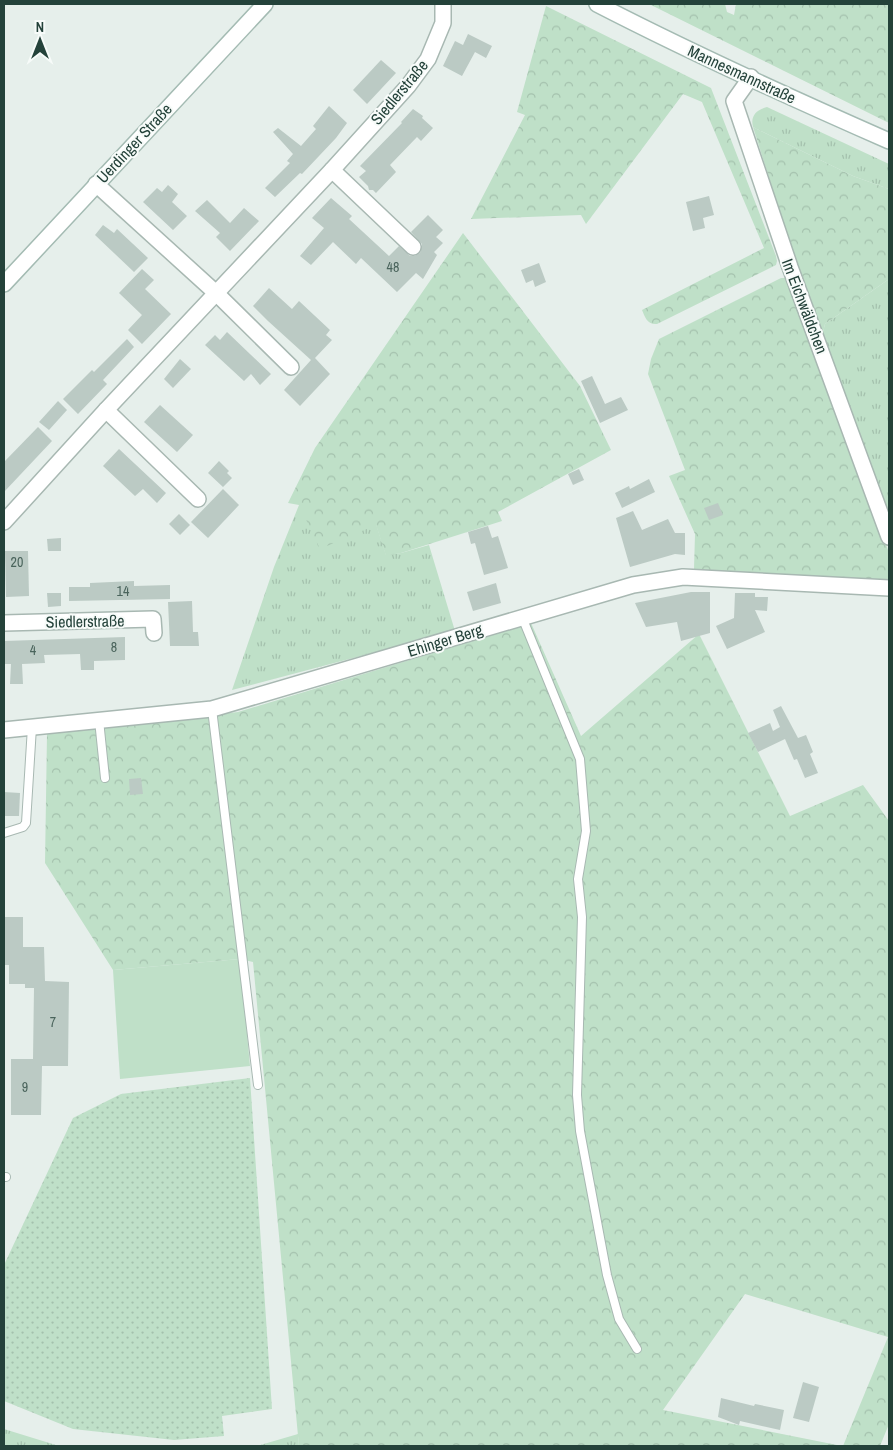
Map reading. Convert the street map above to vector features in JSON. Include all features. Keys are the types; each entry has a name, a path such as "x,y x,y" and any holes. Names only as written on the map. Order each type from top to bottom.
{"street":[{"name":"Uerdinger Straße","path":"4,284 265,4"},
{"name":"Siedlerstraße","path":"4,522 408,86 428,59 443,24 443,4"},
{"name":"Mannesmannstraße","path":"596,4 889,141"},
{"name":"Im Eichwäldchen","path":"751,77 734,101 790,267 889,537"},
{"path":"332,170 413,247"},
{"path":"96,184 216,293 291,366"},
{"path":"106,410 198,499"},
{"name":"Ehinger Berg","path":"4,730 212,709 632,585 683,577 889,588"},
{"name":"Siedlerstraße","path":"4,623 153,619 154,633"}],"lane":[{"path":"522,618 580,760 586,831 578,879 582,917 577,1095 580,1131 607,1275 619,1319 637,1349"},
{"path":"212,709 258,1085"},
{"path":"99,720 105,778"},
{"path":"4,833 23,827 26,823 32,727"}],"green space":[{"path":"649,4 725,4 727,12 734,15 736,4 889,4 889,123"},
{"path":"546,6 711,88 776,256 776,265 657,324 649,322 645,318 642,310 764,248 702,102 683,94 586,224 581,215 471,219 525,115 517,112"},
{"path":"767,107 889,164 889,189 853,176 753,127 753,116"},
{"path":"753,127 853,176 889,189 889,279 825,324 822,336 793,254"},
{"path":"463,233 580,386 611,450 498,512 502,521 386,556 376,525 320,549 299,505 288,503 315,448"},
{"path":"781,278 785,278 842,418 889,553 889,583 694,569 695,534 669,476 685,470 648,374 651,359 659,339"},
{"path":"889,279 889,520 822,336 825,324"},
{"path":"299,505 376,524 386,555 429,545 455,631 232,690 274,567"},
{"path":"531,623 581,736 699,634 790,816 863,785 889,821 889,1424 880,1446 843,1446 888,1337 745,1294 663,1410 842,1446 299,1446 253,962 240,959 113,970 45,863 47,734 238,712"},
{"path":"240,959 250,1066 120,1079 113,970"},
{"path":"250,1078 272,1409 222,1416 224,1436 174,1440 73,1429 4,1401 4,1265 73,1118 121,1094"},
{"path":"4,1429 59,1446 4,1446"},
{"path":"298,1434 299,1446 257,1446"}],"building":[{"path":"468,34 492,46 486,58 475,52 462,76 443,66 455,41 463,45"},
{"path":"381,60 396,73 367,104 353,90"},
{"path":"329,106 347,123 336,138 302,174 300,173 275,197 265,188 290,163 287,161 293,154 273,132 278,128 301,146 316,129 313,126"},
{"path":"413,109 423,116 422,118 433,128 421,141 417,137 390,165 396,172 376,193 373,190 369,190 368,186 359,177 366,171 360,166"},
{"path":"168,185 178,194 172,202 187,216 173,230 143,202 157,188 162,192"},
{"path":"709,196 714,215 703,218 705,228 693,231 686,202"},
{"path":"331,198 352,216 349,219 389,256 399,246 410,256 420,253 422,244 411,232 428,215 443,230 436,237 443,243 434,252 437,255 423,279 416,273 397,292 361,258 356,264 333,242 311,265 300,256 324,228 312,218"},
{"path":"207,200 230,223 244,208 259,221 230,251 216,237 220,233 195,211"},
{"path":"103,225 114,233 117,229 148,258 134,272 95,235"},
{"path":"539,263 546,282 535,287 533,280 526,283 521,270"},
{"path":"142,269 154,280 145,289 171,314 142,344 128,330 142,315 119,293"},
{"path":"269,288 292,309 299,301 330,330 326,335 332,340 315,358 330,374 300,406 284,390 311,360 253,306"},
{"path":"227,332 271,374 260,385 251,374 244,381 205,345 215,335 220,340"},
{"path":"127,339 134,347 103,380 107,384 78,414 63,399 92,370 94,372"},
{"path":"180,359 191,369 173,388 164,379"},
{"path":"592,376 605,404 621,397 628,410 600,423 581,381"},
{"path":"58,401 67,410 49,430 39,422"},
{"path":"160,405 193,435 177,452 144,422"},
{"path":"38,427 52,441 4,492 4,462"},
{"path":"119,449 166,493 157,503 143,489 135,496 103,466"},
{"path":"219,461 229,471 227,473 232,478 223,487 208,473"},
{"path":"579,469 584,480 573,485 568,474"},
{"path":"649,479 655,492 622,508 615,493 629,486 630,489"},
{"path":"223,489 239,505 208,538 191,522"},
{"path":"718,503 723,515 709,520 704,508"},
{"path":"633,511 642,530 668,519 675,533 685,533 685,555 675,554 630,567 616,518"},
{"path":"179,514 190,525 180,535 169,524"},
{"path":"488,526 492,538 498,536 508,568 484,575 475,543 471,544 468,532"},
{"path":"61,538 61,551 48,551 47,539"},
{"path":"5,551 28,551 29,596 6,597"},
{"path":"134,581 134,586 170,585 170,599 69,601 69,587 90,587 90,583"},
{"path":"496,583 501,603 473,611 467,592"},
{"path":"691,592 710,592 710,633 681,641 677,622 646,627 635,603"},
{"path":"47,593 61,593 61,606 48,607"},
{"path":"735,593 755,593 755,597 768,597 767,611 755,610 765,632 727,649 716,626 734,618"},
{"path":"192,601 193,632 198,632 199,646 170,646 168,602"},
{"path":"125,637 125,660 94,661 94,670 81,670 80,654 44,655 45,663 22,664 23,684 10,684 11,664 4,664 4,641"},
{"path":"781,706 798,738 806,735 813,752 810,754 818,773 805,778 797,759 794,760 785,739 758,752 748,733 770,723 773,731 780,727 773,710"},
{"path":"141,778 143,794 130,795 129,779"},
{"path":"4,792 20,793 19,816 4,816"},
{"path":"4,917 23,917 23,947 44,947 45,981 69,982 68,1066 42,1066 41,1115 11,1115 11,1059 33,1059 34,988 25,988 25,984 9,984 9,965 5,965 4,961"},
{"path":"803,1382 819,1387 809,1422 793,1418"},
{"path":"721,1398 754,1406 755,1404 784,1410 780,1430 740,1421 739,1425 718,1417"}]}
